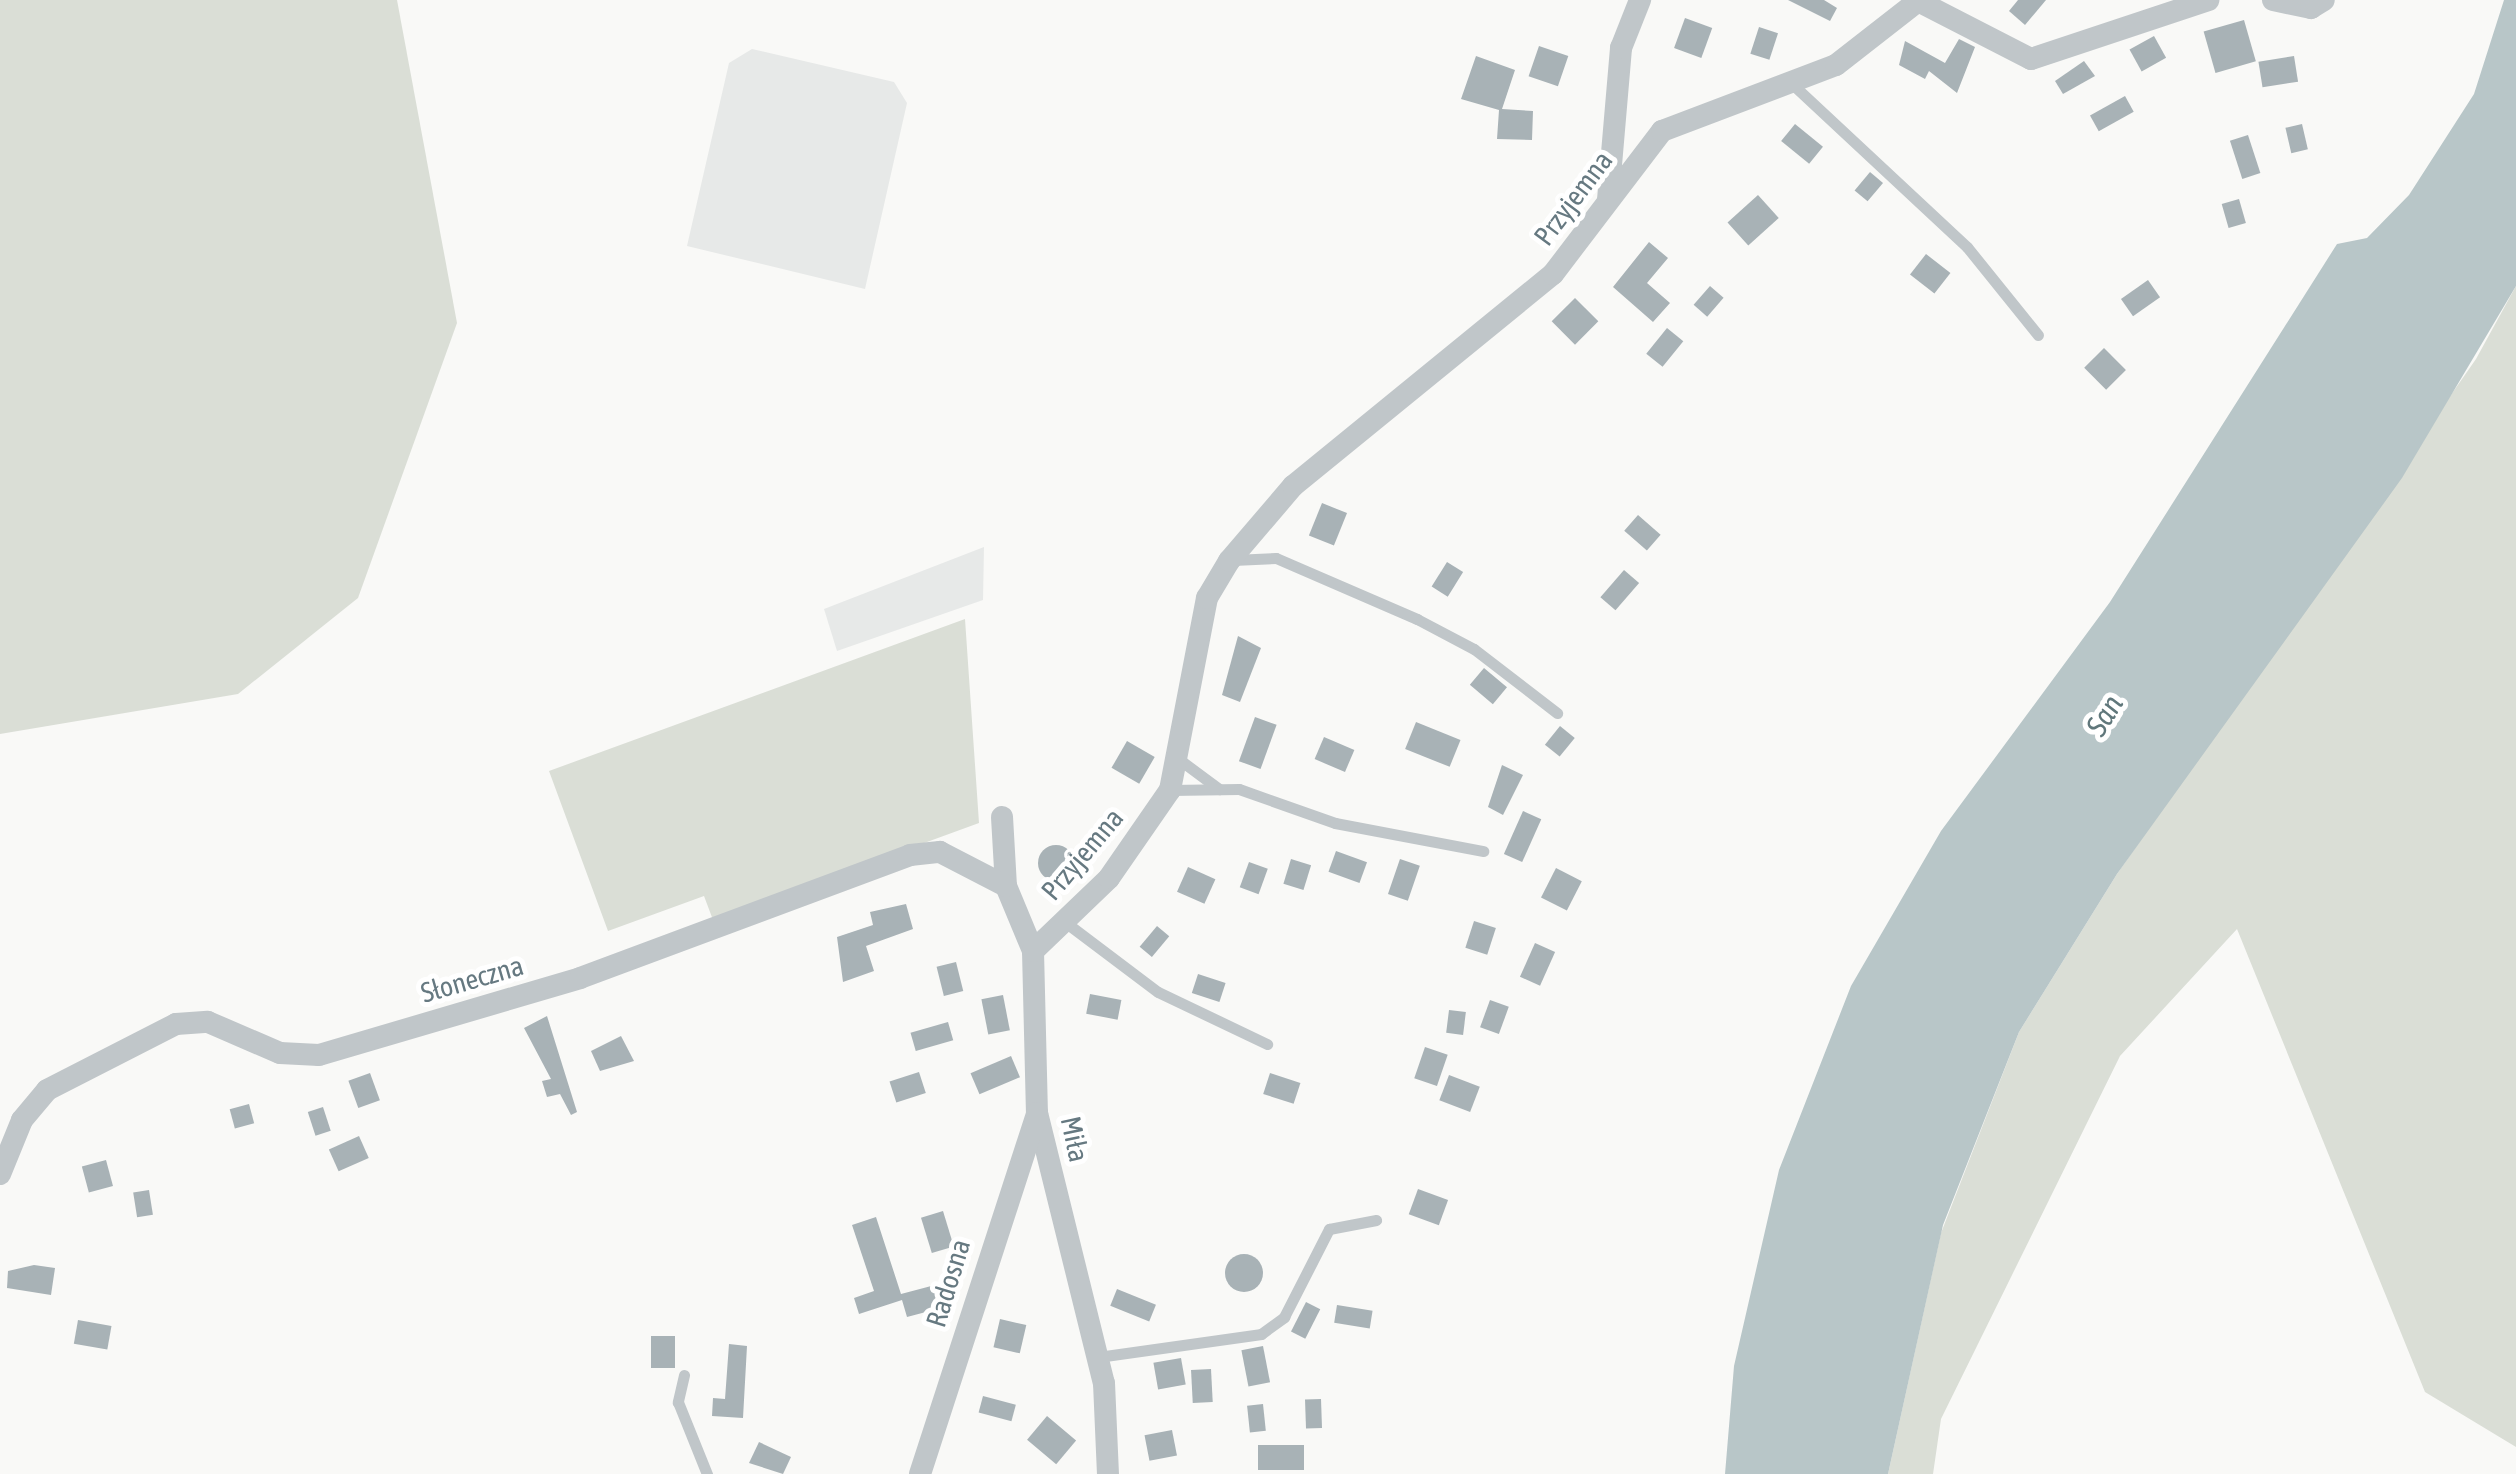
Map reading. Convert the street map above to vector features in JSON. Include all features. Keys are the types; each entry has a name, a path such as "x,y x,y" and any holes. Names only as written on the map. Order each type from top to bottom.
{"street":[{"path":"1608,200 1621,48 1640,0"},
{"name":"Przyjemna","path":"1034,951 1065,922 1170,790 1180,760 1207,598 1229,560 1293,486 1553,274 1662,131 1836,66 1918,1 2031,59 2208,0"},
{"path":"2274,0 2311,8 2324,0"},
{"name":"Miła","path":"1002,817 1006,886 1034,951 1037,1113 1098,1358 1108,1474"},
{"name":"Słoneczna","path":"0,1174 22,1120 47,1090 176,1024 208,1022 280,1053 319,1055 580,978 910,855 940,852 1006,886"},
{"name":"Radosna","path":"920,1474 1037,1113"}],"lane":[{"path":"1790,82 1967,248 2038,335"},
{"path":"1229,560 1276,558 1417,619 1474,648 1557,713"},
{"path":"1180,760 1220,789"},
{"path":"1170,790 1220,789 1483,851"},
{"path":"1065,922 1158,992 1267,1044"},
{"path":"1098,1358 1261,1334 1284,1316 1328,1229 1376,1220"},
{"path":"684,1375 678,1402 707,1474"}],"shaded area":[{"path":"0,0 397,0 457,323 358,598 238,694 0,734"},
{"path":"752,49 894,82 907,103 865,289 687,246 729,63"},
{"path":"2516,286 2516,1447 2425,1392 2237,929 2120,1056 1941,1419 1933,1474 1888,1474 1941,1233 2019,1032 2117,874 2476,359"},
{"path":"984,547 983,600 837,651 824,609"},
{"path":"965,619 979,823 713,920 704,896 608,931 549,771"}],"water":[{"name":"San","path":"2504,0 2516,0 2516,286 2402,478 2117,874 2019,1032 1943,1225 1888,1474 1725,1474 1734,1366 1779,1170 1851,986 1941,831 2110,602 2337,244 2367,238 2409,195 2474,94"}],"building":[{"path":"1788,0 1824,0 1837,8 1830,21"},
{"path":"2018,0 2046,0 2025,25 2009,11"},
{"path":"1685,18 1712,28 1701,58 1674,48"},
{"path":"2244,20 2256,61 2215,73 2204,32"},
{"path":"1759,27 1778,33 1769,60 1750,54"},
{"path":"2154,36 2166,58 2142,71 2130,50"},
{"path":"1959,39 1975,47 1957,93 1929,71 1925,79 1899,65 1905,41 1945,63"},
{"path":"1539,46 1568,56 1558,86 1529,76"},
{"path":"1476,56 1515,70 1502,109 1533,111 1532,140 1497,139 1499,110 1461,99"},
{"path":"2294,56 2298,82 2263,87 2258,62"},
{"path":"2084,61 2095,76 2063,94 2055,81"},
{"path":"2125,96 2134,112 2099,131 2090,115"},
{"path":"1795,124 1823,147 1809,164 1781,141"},
{"path":"2302,124 2308,149 2291,153 2285,128"},
{"path":"2248,135 2260,173 2242,179 2230,141"},
{"path":"1870,172 1883,183 1868,201 1855,190"},
{"path":"1758,195 1779,218 1748,245 1728,222"},
{"path":"2239,199 2246,223 2229,228 2222,204"},
{"path":"1649,242 1668,258 1647,283 1670,303 1653,322 1613,287"},
{"path":"1926,254 1950,273 1934,294 1910,274"},
{"path":"2148,280 2160,297 2133,316 2121,299"},
{"path":"1710,286 1724,298 1707,317 1694,305"},
{"path":"1575,298 1598,321 1575,345 1552,321"},
{"path":"1667,328 1683,341 1663,367 1646,354"},
{"path":"2104,348 2126,370 2106,390 2084,368"},
{"path":"1322,503 1347,513 1334,546 1309,535"},
{"path":"1638,515 1661,535 1647,551 1624,531"},
{"path":"1447,562 1463,572 1448,597 1432,587"},
{"path":"1624,570 1639,583 1615,610 1600,597"},
{"path":"1238,636 1261,648 1240,702 1222,695"},
{"path":"1484,668 1507,687 1493,704 1470,685"},
{"path":"1255,717 1277,725 1261,769 1239,761"},
{"path":"1416,722 1461,740 1450,767 1405,749"},
{"path":"1560,726 1575,738 1560,757 1545,745"},
{"path":"1324,737 1354,750 1345,772 1315,759"},
{"path":"1127,741 1155,757 1139,784 1112,768"},
{"path":"1502,765 1523,775 1503,815 1488,807"},
{"path":"1523,811 1541,819 1522,862 1504,854"},
{"path":"1056,845 1069,850 1074,863 1069,876 1056,881 1043,876 1038,863 1043,850"},
{"path":"1336,851 1367,862 1359,883 1328,872"},
{"path":"1291,859 1311,865 1303,890 1283,884"},
{"path":"1400,859 1420,866 1408,901 1388,894"},
{"path":"1249,862 1268,869 1259,894 1240,887"},
{"path":"1188,867 1215,879 1204,904 1177,892"},
{"path":"1556,868 1582,881 1567,911 1541,897"},
{"path":"906,904 913,929 866,946 874,971 843,982 837,937 873,925 870,912"},
{"path":"1474,921 1496,928 1487,955 1465,948"},
{"path":"1157,926 1169,936 1152,957 1140,947"},
{"path":"1535,943 1555,952 1540,986 1520,977"},
{"path":"956,962 963,991 944,996 937,967"},
{"path":"1198,974 1226,983 1219,1002 1192,993"},
{"path":"1090,994 1121,1000 1118,1020 1086,1014"},
{"path":"1003,995 1010,1030 988,1035 981,999"},
{"path":"1490,1000 1509,1007 1499,1034 1480,1027"},
{"path":"1449,1010 1466,1012 1463,1035 1446,1033"},
{"path":"547,1016 577,1112 571,1115 560,1094 547,1097 542,1081 551,1079 524,1028"},
{"path":"948,1022 953,1040 916,1051 911,1033"},
{"path":"621,1036 634,1061 600,1071 591,1051"},
{"path":"1425,1047 1448,1055 1437,1086 1414,1078"},
{"path":"1011,1056 1020,1077 979,1094 970,1073"},
{"path":"919,1072 926,1093 896,1103 890,1082"},
{"path":"370,1073 380,1100 358,1108 348,1081"},
{"path":"1270,1073 1300,1083 1294,1104 1263,1094"},
{"path":"1449,1075 1480,1087 1470,1112 1439,1100"},
{"path":"249,1104 254,1123 235,1128 230,1109"},
{"path":"323,1107 331,1131 316,1136 308,1112"},
{"path":"359,1136 369,1158 339,1171 329,1149"},
{"path":"106,1160 113,1186 89,1193 82,1166"},
{"path":"1418,1189 1448,1200 1439,1225 1409,1214"},
{"path":"149,1190 153,1215 137,1217 133,1193"},
{"path":"943,1211 954,1246 932,1253 921,1218"},
{"path":"876,1217 901,1294 935,1285 941,1308 907,1317 902,1300 859,1314 854,1298 874,1291 852,1225"},
{"path":"1244,1254 1258,1259 1263,1273 1258,1287 1244,1292 1230,1287 1225,1273 1230,1259"},
{"path":"34,1265 55,1268 51,1295 7,1288 8,1271"},
{"path":"1117,1289 1156,1305 1149,1321 1110,1306"},
{"path":"1306,1302 1320,1309 1305,1339 1291,1331"},
{"path":"1337,1305 1373,1311 1370,1328 1334,1323"},
{"path":"1000,1319 1026,1325 1020,1353 993,1347"},
{"path":"78,1320 111,1326 107,1350 74,1344"},
{"path":"651,1336 675,1336 675,1368 651,1368"},
{"path":"729,1344 747,1346 743,1418 712,1416 713,1398 725,1399"},
{"path":"1263,1346 1270,1382 1248,1387 1241,1350"},
{"path":"1181,1358 1186,1385 1158,1389 1153,1363"},
{"path":"1211,1369 1213,1402 1193,1403 1191,1370"},
{"path":"983,1396 1016,1405 1011,1421 979,1412"},
{"path":"1321,1399 1322,1428 1306,1429 1305,1400"},
{"path":"1263,1404 1266,1431 1250,1433 1247,1406"},
{"path":"1047,1416 1076,1440 1056,1464 1027,1440"},
{"path":"1172,1430 1177,1456 1149,1461 1145,1435"},
{"path":"759,1442 791,1457 783,1474 749,1463"},
{"path":"1258,1445 1304,1445 1304,1470 1258,1470"}]}
